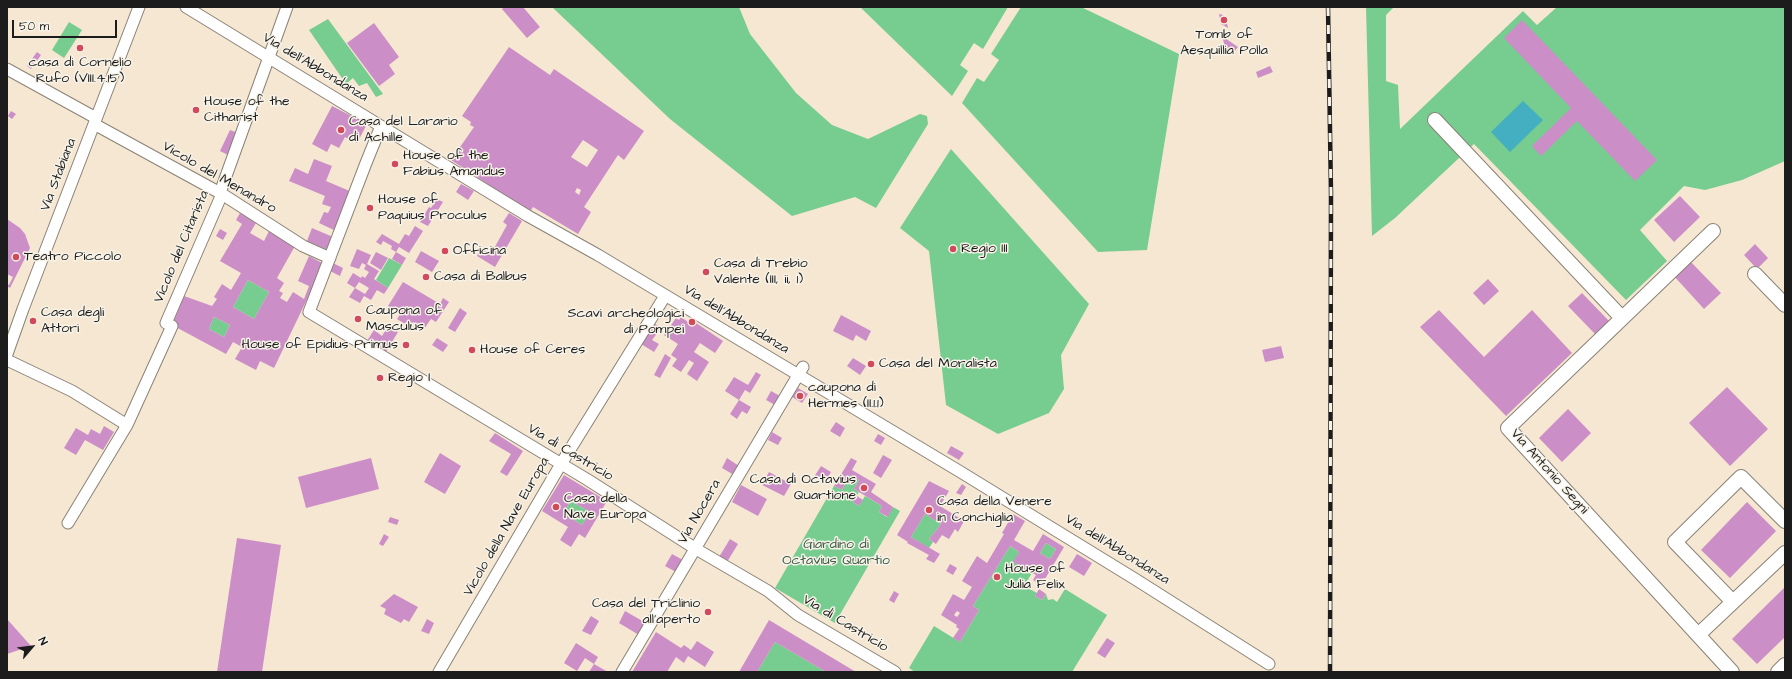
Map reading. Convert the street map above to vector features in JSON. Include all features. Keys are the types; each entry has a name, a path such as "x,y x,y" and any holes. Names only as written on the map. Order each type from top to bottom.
{"street":[{"name":"Via Stabiana","path":"7,354 139,7"},
{"name":"Via dell'Abbondanza","path":"186,7 528,216 665,296 801,371 1269,664"},
{"name":"Vicolo del Citarista","path":"68,523 127,424 172,326 166,323 222,194 221,190 286,7"},
{"name":"Vicolo del Menandro","path":"7,69 222,194 303,246 330,258"},
{"path":"1435,120 1622,318"},
{"path":"330,258 381,126"},
{"name":"Via Antonio Segni","path":"1712,231 1508,428 1732,672"},
{"name":"Via di Castricio","path":"330,258 309,312 561,464 696,549 768,591 798,615 896,672"},
{"path":"1755,274 1785,305"},
{"name":"Vicolo della Nave Europa","path":"439,672 561,464 665,296"},
{"path":"7,360 72,391 127,424"},
{"name":"Via Nocera","path":"622,672 801,371"},
{"path":"1733,602 1675,542 1741,477 1785,521"},
{"path":"1698,635 1785,554"},
{"path":"1778,672 1785,665"}],"green space":[{"path":"552,7 739,7 750,34 796,93 832,125 868,139 920,114 927,116 928,124 876,208 855,197 792,216 670,119"},
{"path":"860,7 1008,7 983,49 974,43 960,65 968,71 952,96"},
{"path":"1021,7 1081,7 1179,54 1147,250 1098,252 962,103 977,78 984,82 999,60 991,54"},
{"path":"1366,7 1394,7 1386,15 1386,81 1398,85 1400,129 1523,11 1537,25 1557,7 1785,7 1785,161 1742,180 1705,190 1684,186 1640,230 1667,261 1626,300 1474,144 1395,218 1372,236"},
{"path":"328,19 383,94 376,97 367,83 359,86 353,78 346,84 309,30"},
{"path":"69,22 82,30 64,58 52,50"},
{"path":"951,149 1089,304 1061,355 1064,389 1049,413 998,434 946,405 929,251 900,228"},
{"path":"389,258 402,265 388,288 376,280"},
{"path":"248,280 269,292 254,319 233,307"},
{"path":"214,317 230,325 224,337 209,329"},
{"name":"Giardino di Octavius Quartio","path":"850,475 859,480 854,489 859,492 853,502 859,506 865,496 882,506 879,512 887,517 893,507 900,511 835,623 775,588 834,486 842,490"},
{"path":"571,501 590,512 582,525 563,513"},
{"path":"925,514 941,524 929,539 933,542 929,548 911,537"},
{"path":"1046,543 1056,549 1050,559 1040,553"},
{"path":"1010,546 1019,552 1014,562 1032,573 1024,586 1037,593 1035,596 1042,600 1046,594 1048,600 1053,599 1057,602 1065,589 1107,615 1072,672 915,672 909,668 934,626 960,642 979,610 973,606"},
{"path":"775,642 826,672 757,672"}],"water":[{"path":"1523,101 1543,120 1510,152 1491,132"}],"building":[{"path":"504,7 523,7 540,27 527,38 502,9"},
{"name":"Tomb of Aesquillia Polla","path":"1219,14 1223,15 1226,19 1228,28 1221,24"},
{"path":"1522,20 1657,160 1635,181 1577,121 1541,156 1532,146 1571,108 1504,38"},
{"path":"374,23 399,57 389,65 395,74 379,86 347,43"},
{"path":"1222,36 1238,47 1233,53 1227,54"},
{"path":"509,47 550,75 554,69 644,131 624,160 618,155 584,207 591,212 578,234 533,207 530,212 451,160 474,127 470,125 471,122 462,116","holes":["583,140 598,150 587,167 571,157","577,188 581,190 579,195 575,192"]},
{"path":"37,52 41,55 31,69 27,66"},
{"path":"1270,66 1273,72 1258,78 1256,72"},
{"name":"Casa del Larario di Achille","path":"332,106 367,124 357,143 345,137 339,148 331,144 327,152 312,144"},
{"path":"11,111 16,114 12,119 8,116"},
{"path":"230,130 238,133 230,156 220,151"},
{"path":"314,159 332,166 326,181 352,192 336,231 319,223 324,212 328,213 331,207 322,204 325,196 289,181 295,168 308,174"},
{"path":"461,184 474,191 468,200 456,192"},
{"path":"1680,196 1700,217 1674,242 1654,220"},
{"path":"437,199 443,202 428,226 420,222 429,207 431,208"},
{"path":"240,213 256,223 250,233 264,241 269,231 295,246 277,278 284,283 279,291 283,293 280,298 287,302 293,292 304,299 309,286 298,281 309,256 324,264 274,368 260,361 256,370 235,359 242,347 233,342 226,354 172,325 184,296 212,306 217,299 214,297 222,284 231,290 241,273 220,261 242,224 236,220","holes":["248,280 269,292 254,319 233,307","214,317 230,325 224,337 209,329"]},
{"path":"509,213 522,221 495,267 477,256 481,248 491,254 507,225 503,222"},
{"name":"Teatro Piccolo","path":"7,219 20,228 25,234 30,248 10,288 7,284 9,285 13,277 7,274"},
{"path":"415,226 423,231 409,253 399,247 396,252 391,249 392,246 383,241 381,245 376,242 382,234 399,244 405,234 409,236"},
{"path":"312,228 333,237 328,250 307,241"},
{"path":"220,229 227,233 223,240 216,236"},
{"path":"1755,244 1768,258 1757,269 1744,255"},
{"path":"357,249 371,255 367,264 379,271 374,279 388,288 384,294 377,290 371,300 364,296 360,303 349,297 355,288 347,283 353,273 361,278 362,276 365,278 369,272 364,269 366,265 362,263 359,269 350,266","holes":["359,282 369,288 365,294 355,288"]},
{"path":"421,251 439,261 432,272 415,262"},
{"path":"376,252 388,258 381,270 370,263"},
{"path":"396,252 406,258 402,265 392,259"},
{"path":"1689,260 1721,293 1704,309 1673,275"},
{"path":"333,263 343,268 340,276 330,271"},
{"path":"1488,279 1499,291 1484,305 1473,293"},
{"path":"403,282 440,304 443,298 449,302 436,322 431,319 424,329 413,322 410,327 397,319 401,313 388,306"},
{"path":"1582,293 1609,321 1595,334 1568,306"},
{"path":"460,308 467,313 455,332 448,328"},
{"path":"1439,310 1484,357 1532,310 1572,353 1506,416 1420,327"},
{"path":"841,315 871,331 866,341 856,335 853,341 833,331"},
{"path":"681,317 691,324 693,321 723,341 715,353 700,343 694,352 709,362 697,381 687,374 694,363 689,360 681,372 672,366 677,359 671,355 678,344 664,335 676,318 679,320"},
{"path":"654,323 661,328 652,340 659,344 654,352 641,344"},
{"path":"388,326 398,332 384,355 365,344 374,330 382,336"},
{"path":"437,338 448,345 443,352 432,345"},
{"path":"1281,346 1284,358 1265,362 1262,350"},
{"path":"665,354 671,358 660,378 654,375"},
{"path":"853,358 866,366 860,375 847,366"},
{"path":"756,372 761,375 750,393 745,390 739,400 725,391 734,377 748,385"},
{"path":"1727,387 1768,429 1730,466 1689,423"},
{"name":"caupona di Hermes (II.1.1)","path":"798,388 808,394 802,403 792,397"},
{"path":"771,391 780,396 775,405 766,400"},
{"path":"739,400 751,407 747,414 742,411 737,419 730,414"},
{"path":"1568,409 1591,433 1562,462 1539,438"},
{"path":"836,422 845,428 840,437 830,431"},
{"path":"104,426 114,432 103,450 85,440 76,455 64,448 76,428 88,435 91,429 100,434"},
{"path":"772,432 782,438 778,445 768,440"},
{"path":"495,433 523,451 507,476 500,472 511,454 489,441"},
{"path":"878,434 885,438 881,445 874,441"},
{"path":"951,446 964,453 959,460 947,453"},
{"path":"440,453 461,466 445,494 424,482"},
{"name":"Casa di Octavius Quartione","path":"883,455 892,460 881,478 873,473"},
{"path":"371,458 379,489 306,508 298,477"},
{"path":"727,458 739,466 734,475 722,468"},
{"name":"Casa di Octavius Quartione","path":"851,458 857,461 852,470 876,484 871,492 893,507 888,517 879,512 882,506 854,489 859,480 850,475 842,490 834,486"},
{"path":"821,466 831,472 825,483 814,477"},
{"path":"769,472 791,484 784,496 762,485"},
{"name":"Casa della Nave Europa","path":"564,475 607,501 585,538 579,534 571,547 560,540 568,527 542,511","holes":["571,501 590,512 582,525 563,513"]},
{"name":"Casa della Venere in Conchiglia","path":"929,481 949,491 940,506 964,521 958,532 955,529 949,539 942,535 936,544 929,539 941,524 925,514 911,537 940,554 934,563 926,559 929,555 907,543 908,542 897,535"},
{"path":"962,484 966,487 961,495 956,493"},
{"path":"741,485 767,499 758,516 732,502"},
{"path":"857,496 863,500 859,506 853,502"},
{"path":"1747,502 1776,531 1730,578 1701,550"},
{"path":"1013,514 1025,521 1014,540 1033,551 1043,534 1064,547 1045,579 1043,578 1040,584 1033,580 1036,575 1013,562 1019,552 1010,546 973,606 979,610 960,642 953,638 959,629 956,627 957,625 941,615 953,594 964,600 972,587 962,581 977,556 987,563 1004,534 1002,533","holes":["1046,543 1056,549 1050,559 1040,553","957,611 960,613 957,617 954,615"]},
{"path":"390,517 399,520 397,525 388,522"},
{"path":"384,534 389,537 383,546 379,544"},
{"path":"237,538 281,545 262,672 217,672"},
{"path":"730,539 738,544 727,562 719,557"},
{"path":"672,554 683,560 676,572 665,566"},
{"path":"1077,554 1092,563 1084,576 1069,567"},
{"path":"950,564 957,568 953,575 946,571"},
{"path":"1785,587 1785,637 1757,664 1732,639"},
{"path":"1039,589 1046,594 1042,600 1035,596"},
{"path":"894,591 899,594 894,603 889,600"},
{"path":"394,594 418,607 409,622 404,619 401,623 384,614 386,609 380,606"},
{"path":"625,611 646,623 639,635 619,623"},
{"path":"591,616 599,621 591,635 582,631"},
{"path":"7,619 31,646 7,654"},
{"path":"427,619 434,623 429,634 421,631"},
{"path":"769,620 856,672 826,672 775,642 757,672 739,672"},
{"path":"656,632 681,648 684,645 691,650 697,641 714,652 705,667 688,656 684,663 676,657 667,672 632,672"},
{"path":"1107,638 1115,643 1105,658 1097,653"},
{"path":"576,643 598,657 594,664 585,658 577,671 564,663"},
{"path":"594,664 608,672 589,672"}],"railway":[{"path":"1328,7 1331,193 1330,672"}],"place":[{"name":"Tomb of Aesquillia Polla","path":"1224,20"},
{"name":"casa di Cornelio Rufo (VIII.4.15)","path":"80,48"},
{"name":"House of the Citharist","path":"196,110"},
{"name":"Casa del Larario di Achille","path":"341,130"},
{"name":"House of the Fabius Amandus","path":"395,164"},
{"name":"House of Paquius Proculus","path":"370,208"},
{"name":"Regio III","path":"953,249"},
{"name":"Officina","path":"445,251"},
{"name":"Teatro Piccolo","path":"16,257"},
{"name":"Casa di Trebio Valente (III, ii, 1)","path":"706,272"},
{"name":"Casa di Balbus","path":"426,277"},
{"name":"Caupona of Masculus","path":"358,319"},
{"name":"Casa degli Attori","path":"33,321"},
{"name":"Scavi archeologici di Pompei","path":"692,322"},
{"name":"House of Epidius Primus","path":"406,345"},
{"name":"House of Ceres","path":"472,350"},
{"name":"Casa del Moralista","path":"871,364"},
{"name":"Regio I","path":"380,378"},
{"name":"caupona di Hermes (II.1.1)","path":"800,396"},
{"name":"Casa di Octavius Quartione","path":"864,488"},
{"name":"Casa della Nave Europa","path":"556,507"},
{"name":"Casa della Venere in Conchiglia","path":"929,510"},
{"name":"House of Julia Felix","path":"997,577"},
{"name":"Casa del Triclinio all'aperto","path":"708,612"}]}
